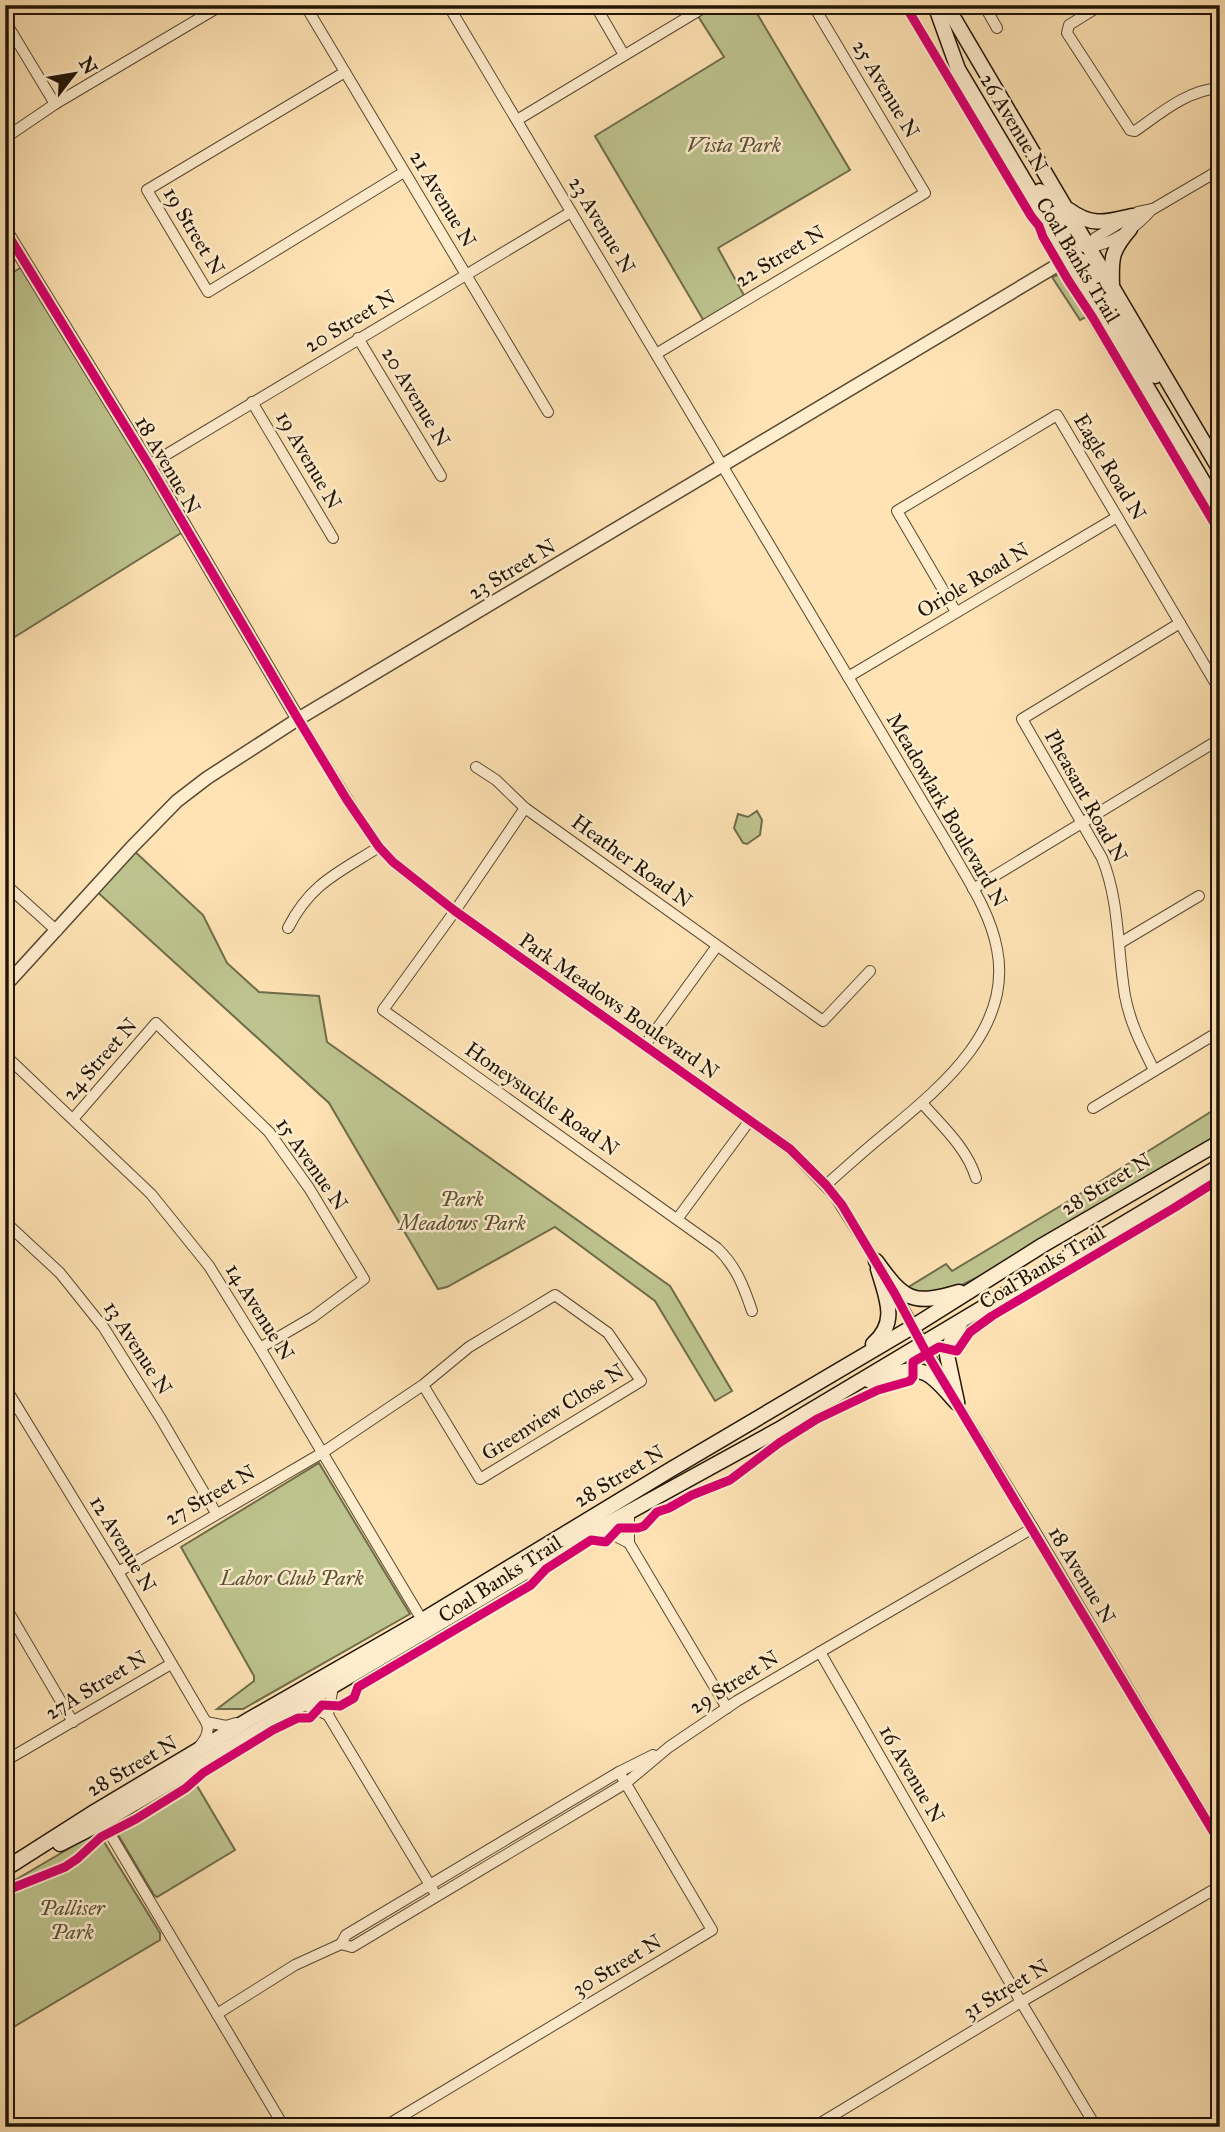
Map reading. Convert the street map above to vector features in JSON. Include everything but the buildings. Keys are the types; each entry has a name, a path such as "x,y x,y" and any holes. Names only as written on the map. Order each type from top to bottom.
{"main road":[{"name":"26 Avenue N","path":"935,5 958,69 1220,510"},
{"name":"26 Avenue N","path":"946,5 1220,470"},
{"path":"994,131 1014,152 1069,234 1088,247"},
{"path":"1065,208 1091,222 1131,222 1112,256 1112,288"},
{"path":"1070,257 1079,259 1086,266 1157,379 1178,400"},
{"name":"28 Street N","path":"5,1870 302,1704 670,1470 914,1326 1043,1245 1220,1142"},
{"name":"28 Street N","path":"99,1816 250,1719 778,1430 1220,1166"},
{"path":"922,1343 929,1331 940,1322 973,1300 1043,1245"},
{"path":"876,1261 890,1281 904,1293 921,1300 979,1286"},
{"path":"851,1363 883,1335 888,1322 889,1307 876,1261"},
{"path":"957,1403 947,1355 962,1319"},
{"path":"778,1430 802,1409 858,1374 906,1339 914,1326"},
{"path":"847,1388 886,1375 913,1371 925,1373 957,1403"}],"street":[{"path":"5,138 55,104 222,5"},
{"name":"21 Avenue N","path":"305,5 548,412"},
{"name":"23 Avenue N","path":"447,5 722,466"},
{"path":"595,5 624,55"},
{"path":"517,120 708,5"},
{"name":"25 Avenue N","path":"813,5 925,193"},
{"path":"984,5 997,28"},
{"path":"1101,5 1069,24 1067,33 1130,130 1135,131 1179,100 1209,89 1220,88"},
{"path":"5,21 55,104"},
{"name":"19 Street N","path":"345,72 147,190 208,292 404,172"},
{"name":"23 Street N","path":"5,986 131,848 177,801 207,778 298,719 1088,247 1095,238 1131,222 1220,168"},
{"name":"22 Street N","path":"656,354 925,193"},
{"name":"20 Street N","path":"149,465 571,212"},
{"name":"18 Avenue N","path":"5,230 149,465 298,719"},
{"name":"20 Avenue N","path":"358,338 441,476"},
{"name":"19 Avenue N","path":"252,402 332,538"},
{"name":"Eagle Road N","path":"956,612 897,511 1057,415 1220,691"},
{"name":"Meadowlark Boulevard N","path":"722,466 973,889 996,942 999,989 991,1016 977,1042 922,1103 826,1185"},
{"name":"Oriole Road N","path":"848,677 1117,517"},
{"name":"Pheasant Road N","path":"1154,1070 1139,1042 1129,1014 1122,978 1116,909 1108,872 1022,719 1180,623"},
{"name":"Park Meadows Boulevard N","path":"298,719 347,800 379,847 393,862 455,911 790,1149 842,1205 914,1326"},
{"path":"973,889 1220,739"},
{"name":"Heather Road N","path":"476,767 496,780 525,808 823,1021 870,971"},
{"path":"455,911 525,808"},
{"path":"288,928 300,905 314,890 379,847"},
{"path":"5,884 57,931"},
{"path":"1120,943 1199,896"},
{"name":"Honeysuckle Road N","path":"455,911 383,1010 678,1218 727,1258 741,1280 752,1311"},
{"path":"645,1045 717,946"},
{"name":"24 Street N","path":"73,1119 156,1023"},
{"name":"15 Avenue N","path":"156,1023 269,1132 309,1188 365,1279 313,1317 260,1348"},
{"path":"1093,1108 1220,1031"},
{"name":"14 Avenue N","path":"5,1055 131,1174 170,1216 209,1266 425,1625"},
{"path":"922,1103 965,1153 976,1178"},
{"path":"678,1218 750,1120"},
{"name":"13 Avenue N","path":"5,1222 60,1273 104,1328 216,1513"},
{"name":"Greenview Close N","path":"322,1452 423,1385 470,1346 555,1295 608,1332 642,1381 480,1479 423,1385"},
{"name":"18 Avenue N","path":"914,1326 957,1403 1220,1843"},
{"name":"12 Avenue N","path":"5,1387 206,1722"},
{"name":"27 Street N","path":"118,1572 322,1452"},
{"path":"629,1511 629,1543 727,1708"},
{"path":"600,1528 629,1543"},
{"path":"820,1652 1033,1528"},
{"path":"5,1606 73,1722"},
{"name":"29 Street N","path":"669,1747 727,1708 820,1652"},
{"name":"16 Avenue N","path":"820,1652 1096,2127"},
{"name":"27A Street N","path":"5,1761 171,1664"},
{"path":"328,1716 332,1686"},
{"path":"302,1704 328,1716 437,1896"},
{"path":"206,1722 226,1727 250,1719"},
{"path":"192,1755 206,1739 206,1722"},
{"path":"218,2014 295,1965 341,1944 352,1947 626,1783 669,1747"},
{"path":"341,1944 345,1934 619,1772 669,1747"},
{"name":"30 Street N","path":"384,2127 712,1930 619,1772"},
{"path":"99,1816 284,2127"},
{"name":"31 Street N","path":"814,2127 1220,1886"}],"green space":[{"name":"Vista Park","path":"708,5 752,5 850,170 718,248 746,299 705,323 595,136 724,57 696,13"},
{"path":"27,264 186,530 5,643 5,277"},
{"path":"1060,274 1071,277 1082,287 1220,513 1220,541 1086,317 1080,320 1052,277"},
{"path":"757,811 762,820 760,835 747,844 743,843 734,828 738,814 748,817"},
{"name":"Park Meadows Park","path":"131,848 203,915 227,963 259,992 319,996 327,1042 670,1286 732,1391 715,1401 655,1301 555,1227 447,1287 438,1289 329,1103 94,889"},
{"path":"1220,1106 1220,1136 980,1276 935,1294 907,1288 946,1264 952,1271"},
{"name":"Labor Club Park","path":"319,1463 410,1614 243,1709 217,1709 254,1681 254,1676 181,1547"},
{"name":"Palliser Park","path":"190,1774 235,1850 157,1897 114,1824 118,1818"},
{"name":"Palliser Park","path":"92,1835 101,1837 160,1933 160,1940 5,2032 5,1886"}],"cycle path":[{"name":"Coal Banks Trail","path":"905,5 1220,533"},
{"path":"5,230 149,465 347,800 379,847 393,862 455,911 790,1149 842,1205 927,1354 1220,1843"},
{"name":"Coal Banks Trail","path":"5,1891 65,1867 101,1837 186,1788 203,1773 273,1730 298,1718 310,1718 322,1705 340,1706 354,1698 358,1687 531,1585 546,1569 591,1540 606,1542 619,1528 644,1526 657,1512 730,1480 779,1443 817,1419 878,1390 910,1381 913,1377 913,1362 939,1347 957,1351 970,1332 992,1316 1220,1179"}]}
